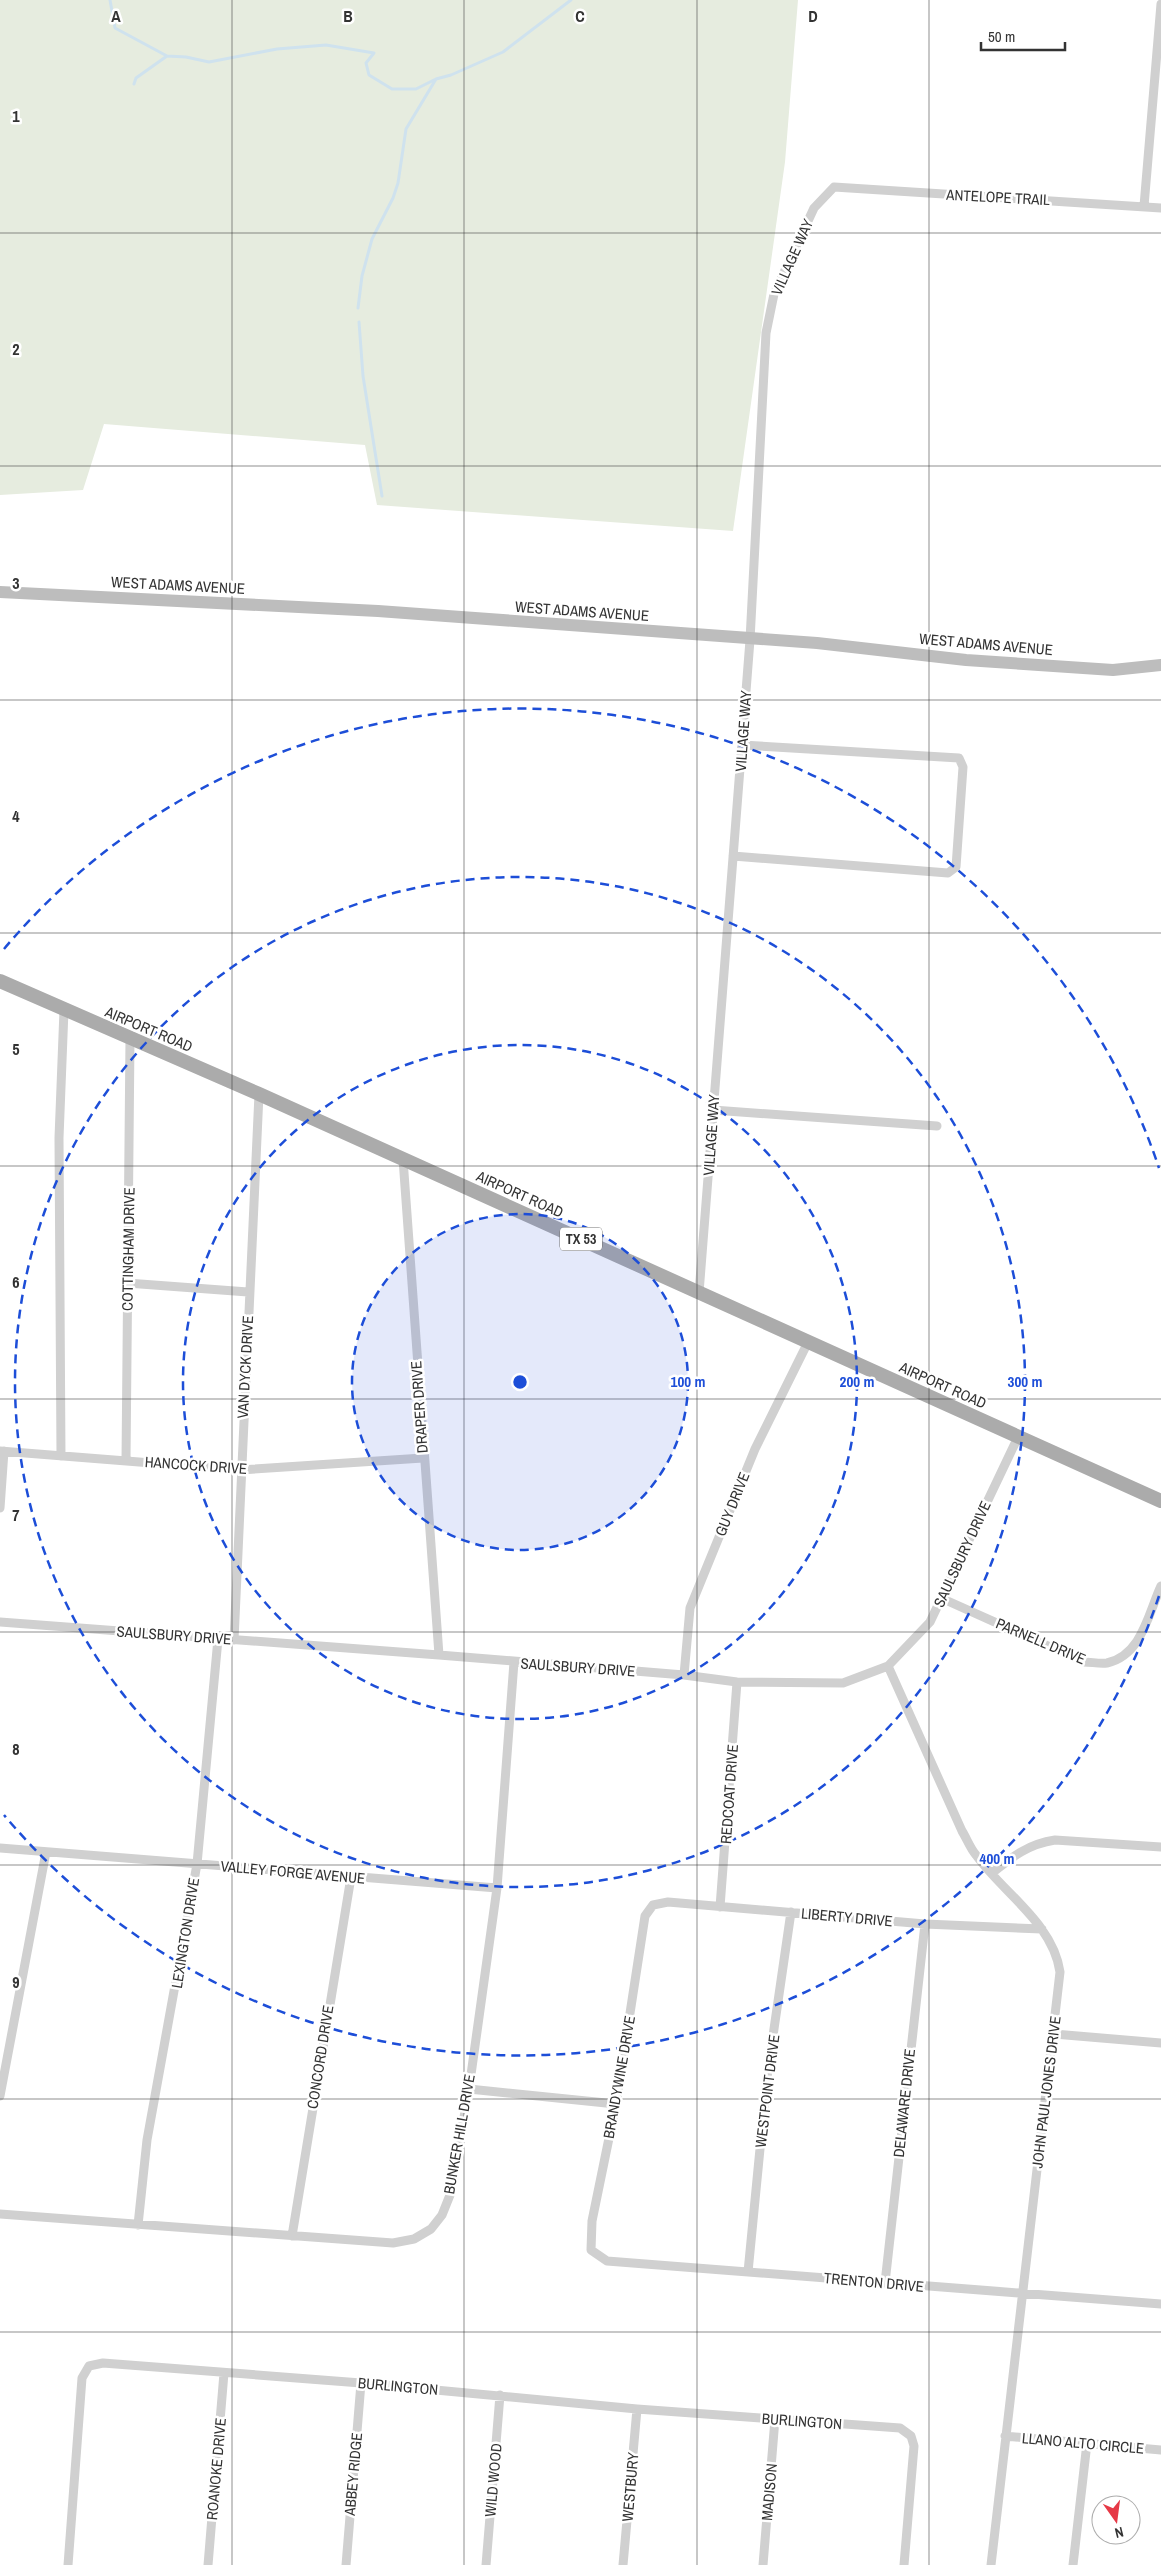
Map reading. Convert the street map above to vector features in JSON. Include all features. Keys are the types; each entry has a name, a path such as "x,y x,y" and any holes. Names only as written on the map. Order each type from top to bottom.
{"main road":[{"name":"WEST ADAMS AVENUE","path":"0,592 378,611 750,640 817,643 966,660 1113,670 1160,665"},
{"name":"AIRPORT ROAD","path":"0,981 259,1094 1161,1501"}],"street":[{"path":"1144,206 1161,4"},
{"name":"ANTELOPE TRAIL","path":"834,187 1161,208"},
{"name":"VILLAGE WAY","path":"699,1293 750,640 766,333 774,294 814,208 834,187"},
{"path":"733,856 948,873 956,867 957,858 963,767 959,758 742,745"},
{"path":"61,1456 59,1138 64,1010"},
{"name":"COTTINGHAM DRIVE","path":"126,1460 130,1038"},
{"name":"VAN DYCK DRIVE","path":"234,1640 248,1292 259,1094"},
{"path":"713,1110 937,1126"},
{"name":"DRAPER DRIVE","path":"402,1159 439,1655"},
{"path":"127,1284 248,1292"},
{"name":"GUY DRIVE","path":"684,1675 690,1608 755,1449 808,1342"},
{"name":"SAULSBURY DRIVE","path":"0,1622 439,1655 684,1675 737,1682 843,1683 888,1666 930,1622 1018,1437"},
{"path":"0,1508 2,1451"},
{"name":"HANCOCK DRIVE","path":"2,1451 240,1470 423,1458"},
{"name":"PARNELL DRIVE","path":"942,1598 1084,1662 1107,1663 1127,1653 1142,1635 1161,1586"},
{"name":"LEXINGTON DRIVE","path":"138,2225 148,2140 197,1864 218,1639"},
{"name":"BUNKER HILL DRIVE","path":"0,2214 393,2243 414,2239 432,2228 442,2215 450,2195 469,2089 497,1888 514,1662"},
{"name":"JOHN PAUL JONES DRIVE","path":"888,1666 962,1831 975,1854 1042,1929 1058,1954 1060,1972 1054,2034 991,2565"},
{"name":"REDCOAT DRIVE","path":"720,1906 737,1682"},
{"path":"992,1873 1018,1852 1037,1843 1054,1840 1161,1847"},
{"name":"VALLEY FORGE AVENUE","path":"0,1848 497,1888"},
{"path":"0,2096 46,1852"},
{"name":"CONCORD DRIVE","path":"292,2236 351,1877"},
{"name":"LIBERTY DRIVE","path":"653,1905 668,1902 925,1924 1042,1929"},
{"name":"BRANDYWINE DRIVE","path":"591,2250 592,2221 616,2104 645,1916 653,1905"},
{"name":"WESTPOINT DRIVE","path":"748,2272 767,2077 791,1912"},
{"name":"DELAWARE DRIVE","path":"885,2283 925,1924"},
{"path":"1054,2034 1161,2043"},
{"path":"469,2089 616,2104"},
{"name":"TRENTON DRIVE","path":"591,2250 607,2261 1161,2304"},
{"name":"BURLINGTON","path":"68,2565 82,2378 89,2366 103,2362 637,2408 900,2428 907,2432 914,2446 904,2565"},
{"name":"ROANOKE DRIVE","path":"208,2565 224,2373"},
{"name":"ABBEY RIDGE","path":"346,2565 361,2383"},
{"name":"WILD WOOD","path":"486,2565 500,2395"},
{"name":"WESTBURY","path":"623,2565 637,2408"},
{"name":"MADISON","path":"764,2565 775,2419"},
{"name":"LLANO ALTO CIRCLE","path":"1005,2436 1161,2450"},
{"path":"1073,2565 1087,2443"}],"shaded area":[{"path":"0,0 798,0 785,162 733,531 377,505 365,445 104,424 83,490 0,495"}],"waterway":[{"path":"110,0 115,28 167,56 186,57 209,62 277,49 326,45 374,53 366,63 369,75 392,89 416,89 503,52 571,0"},
{"path":"134,84 136,78 167,56"},
{"path":"358,308 362,276 372,239 393,198 398,183 406,129 436,79"},
{"path":"359,322 363,376 382,496"}]}
